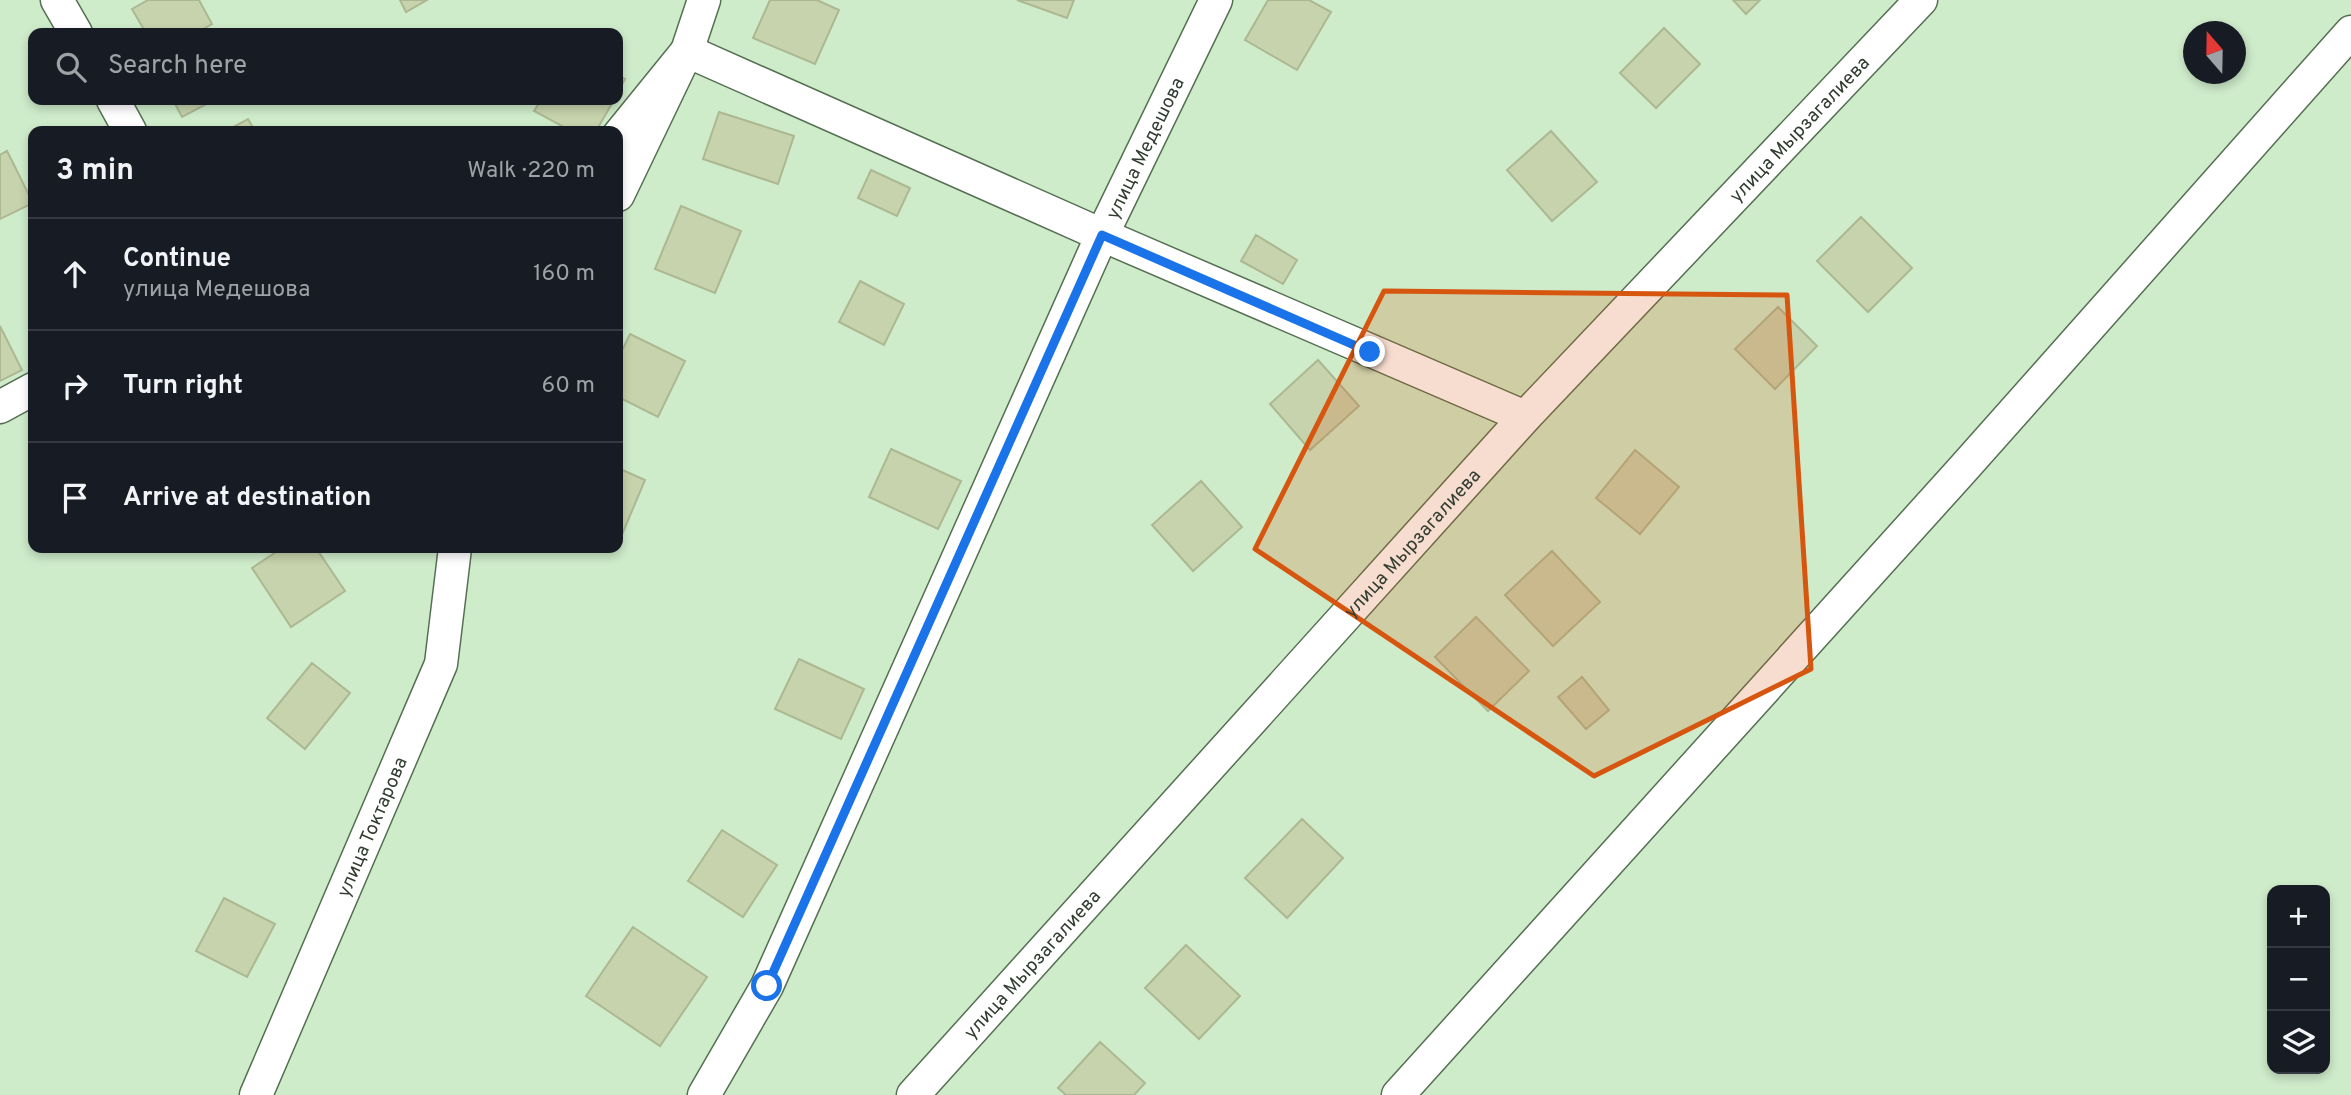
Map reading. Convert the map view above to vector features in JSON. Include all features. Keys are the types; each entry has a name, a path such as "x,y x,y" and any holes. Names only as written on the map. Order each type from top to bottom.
{"street":[{"path":"57,0 73,28"},
{"path":"623,185 687,51 704,0"},
{"name":"улица Медешова","path":"704,1095 767,986 1102,235 1216,0"},
{"name":"улица Мырзагалиева","path":"913,1095 1525,417 1921,0"},
{"path":"1398,1095 1963,470 2351,32"},
{"path":"623,130 687,51"},
{"path":"687,51 1102,235 1525,417"},
{"path":"116,105 127,126"},
{"path":"0,407 28,392"},
{"name":"улица Токтарова","path":"256,1095 441,664 453,553"}],"highlighted area":[{"path":"1384,291 1787,295 1811,669 1594,776 1255,549"}],"building":[{"path":"148,0 199,0 212,24 205,28 143,28 132,9"},
{"path":"400,0 427,0 406,12"},
{"path":"770,0 817,0 839,10 815,64 753,38"},
{"path":"1017,0 1074,0 1067,18"},
{"path":"1268,0 1309,0 1331,12 1297,70 1245,40"},
{"path":"1733,0 1760,0 1746,14"},
{"path":"1664,28 1700,64 1656,108 1620,73"},
{"path":"176,105 205,105 182,117"},
{"path":"538,105 611,105 599,126 562,126 534,111"},
{"path":"719,112 794,136 778,184 703,159"},
{"path":"248,119 252,126 235,126"},
{"path":"1551,131 1597,182 1552,221 1507,170"},
{"path":"7,151 28,193 28,205 0,219 0,155"},
{"path":"871,170 910,188 897,216 858,198"},
{"path":"681,206 741,231 715,293 655,269"},
{"path":"1861,217 1912,268 1868,312 1817,261"},
{"path":"1256,235 1297,260 1283,284 1241,261"},
{"path":"860,281 904,304 884,345 839,322"},
{"path":"1778,307 1817,346 1775,389 1735,349"},
{"path":"0,326 22,370 0,381"},
{"path":"630,334 685,361 658,417 623,400 623,349"},
{"path":"1318,360 1359,406 1310,450 1270,404"},
{"path":"891,449 961,481 938,529 869,497"},
{"path":"1635,450 1679,487 1640,534 1596,498"},
{"path":"623,470 645,480 623,532"},
{"path":"1201,481 1242,527 1193,571 1152,525"},
{"path":"1552,551 1600,602 1553,646 1505,595"},
{"path":"274,553 319,553 345,591 291,627 252,568"},
{"path":"1476,617 1529,671 1488,711 1435,657"},
{"path":"799,659 864,689 841,739 775,709"},
{"path":"312,663 350,693 305,749 267,718"},
{"path":"1582,677 1609,710 1586,729 1558,697"},
{"path":"1302,819 1343,858 1287,918 1245,878"},
{"path":"722,830 777,865 743,917 688,881"},
{"path":"224,898 275,924 247,977 196,951"},
{"path":"633,927 707,977 660,1046 586,996"},
{"path":"1186,945 1240,996 1199,1039 1145,988"},
{"path":"1100,1042 1145,1083 1134,1095 1066,1095 1058,1088"}],"route":[{"path":"767,986 1102,235 1370,352"}]}
